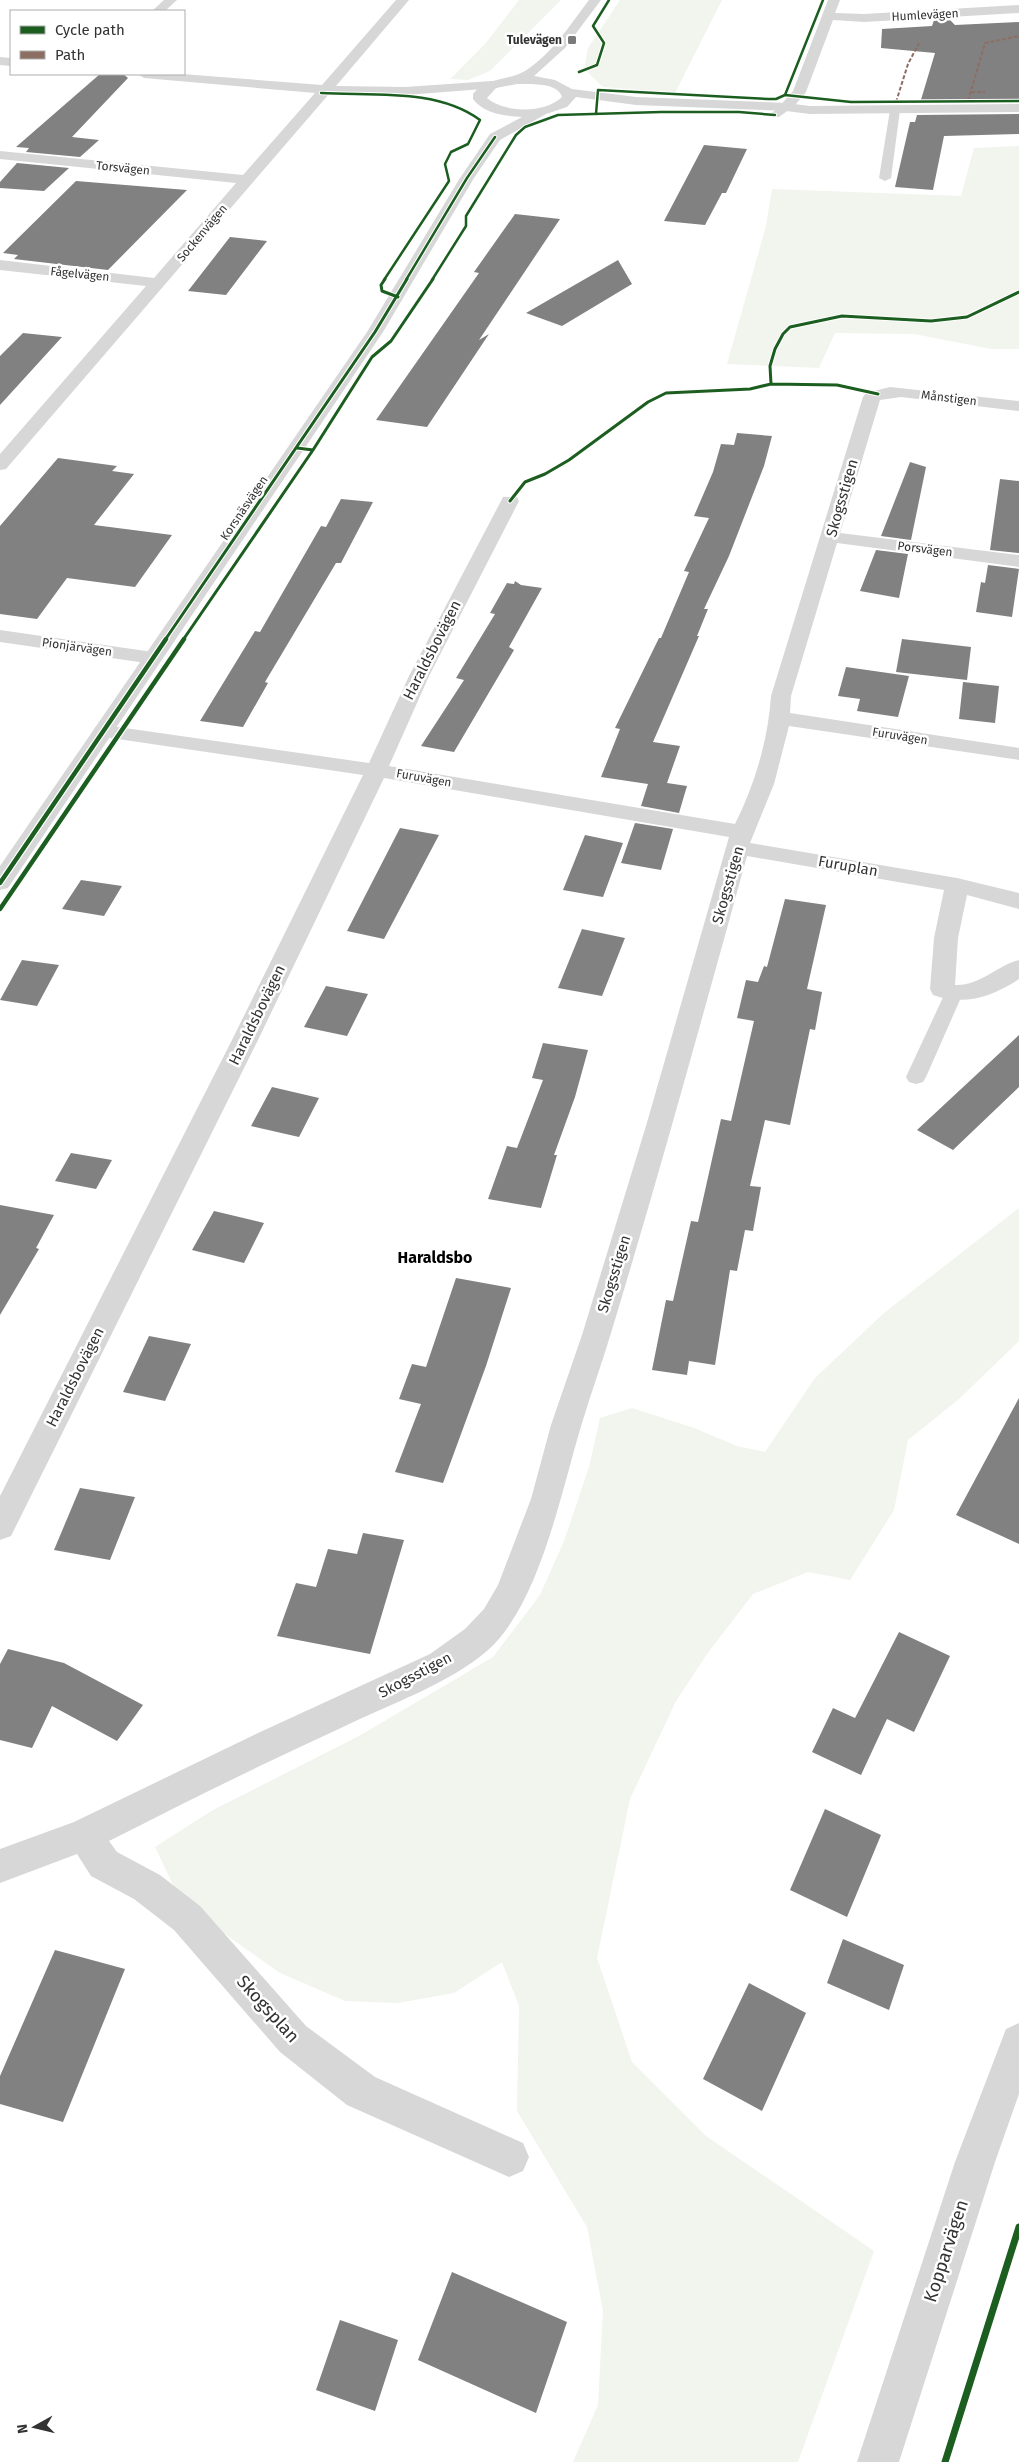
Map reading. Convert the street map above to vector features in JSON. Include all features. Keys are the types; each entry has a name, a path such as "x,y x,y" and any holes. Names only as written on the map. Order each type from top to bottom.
{"street":[{"path":"159,10 171,0"},
{"name":"Sockenvägen","path":"0,465 403,0"},
{"path":"786,106 800,92 830,16 834,0"},
{"path":"405,92 492,85 517,80 530,75 545,61 592,4"},
{"path":"558,108 569,98 561,80 592,4"},
{"name":"Humlevägen","path":"830,16 877,18 1019,9"},
{"path":"156,75 325,89 405,92 485,104 513,112 541,112 558,108 636,101 786,106 812,104 1019,103"},
{"path":"517,80 561,80 636,101"},
{"path":"492,85 480,94 496,122 496,137"},
{"path":"786,106 810,110 1019,108"},
{"name":"Korsnäsvägen","path":"0,883 376,332 467,178 496,137 541,112"},
{"name":"Torsvägen","path":"0,155 247,180"},
{"name":"Fågelvägen","path":"0,265 159,283"},
{"name":"Månstigen","path":"878,394 901,392 1019,406"},
{"name":"Skogsstigen","path":"0,1866 84,1835 270,1744 442,1664 477,1639 495,1619 512,1591 546,1499 566,1425 596,1335 659,1126 740,840 754,811 781,718 781,696 831,537 866,415 872,397 878,394"},
{"name":"Haraldsbovägen","path":"0,1527 245,1040 376,770 419,676 510,501"},
{"name":"Porsvägen","path":"831,537 1019,562"},
{"name":"Pionjärvägen","path":"0,636 153,658"},
{"name":"Furuvägen","path":"781,718 1019,754"},
{"name":"Furuvägen","path":"104,731 376,770 740,840"},
{"name":"Furuplan","path":"740,840 957,885 1005,896 1019,902"},
{"path":"957,885 946,938 940,986 942,989 954,993 974,991 993,984 1019,968"},
{"name":"Skogsplan","path":"84,1835 104,1864 147,1887 187,1918 293,2040 361,2091 509,2157"},
{"name":"Kopparvägen","path":"878,2462 975,2162 1019,2042"}],"lane":[{"path":"775,115 786,106"},
{"path":"885,178 895,110"},
{"path":"916,1077 954,993"}],"shaded area":[{"path":"519,0 561,0 490,71 468,80 450,79 485,44"},
{"path":"620,0 722,0 675,93 603,87 584,69 588,48"},
{"path":"1019,146 1019,349 991,349 914,334 835,333 819,368 727,364 766,226 772,189 961,196 974,148"},
{"path":"1019,1208 1019,1341 959,1399 908,1440 894,1510 850,1580 808,1572 753,1594 707,1654 676,1701 630,1799 597,1958 632,2062 706,2136 874,2251 798,2462 573,2462 598,2405 603,2311 587,2227 517,2111 519,2006 502,1962 454,1993 398,2003 345,2001 280,1973 222,1932 173,1885 155,1847 213,1810 359,1736 493,1657 540,1595 564,1541 589,1467 600,1418 632,1408 694,1428 737,1446 765,1452 815,1378 884,1313"}],"building":[{"path":"949,19 955,25 1019,22 1019,102 920,103 935,53 881,48 882,29 932,26 934,20"},
{"path":"99,75 124,75 128,78 72,137 99,140 80,157 26,152 29,148 16,147"},
{"path":"1019,114 1019,134 944,136 933,190 895,187 910,122 915,122 917,115"},
{"path":"704,145 747,149 726,193 722,193 705,225 664,221"},
{"path":"17,163 69,168 44,191 0,188 0,182"},
{"path":"76,181 187,190 108,270 14,259 18,255 3,253"},
{"path":"515,214 560,219 479,340 489,334 427,427 376,420 479,273 474,272"},
{"path":"230,237 267,241 226,295 188,291"},
{"path":"618,260 632,284 562,326 526,313"},
{"path":"23,333 62,337 0,405 0,356"},
{"path":"737,433 772,436 764,466 729,556 704,609 708,609 697,636 699,636 653,742 680,746 667,783 687,786 679,813 641,806 648,784 601,777 620,729 615,728 659,638 661,638 689,572 684,571 709,518 694,516 713,472 721,444 734,445"},
{"path":"58,458 117,466 112,471 134,474 94,525 172,535 135,587 67,578 37,619 0,614 0,526"},
{"path":"910,462 926,467 911,540 881,536"},
{"path":"1000,479 1019,481 1019,553 990,550"},
{"path":"341,499 373,502 341,563 336,563 265,682 268,683 243,727 200,721 255,631 260,632 321,526 326,527"},
{"path":"876,550 908,554 899,598 860,591"},
{"path":"988,565 1019,569 1012,617 976,612 981,582 985,583"},
{"path":"515,581 521,585 542,588 509,647 514,650 454,752 421,746 464,680 456,678 495,614 490,613 507,583 514,584"},
{"path":"902,639 971,647 967,680 896,672"},
{"path":"846,667 909,676 898,717 857,711 860,699 838,696"},
{"path":"963,682 999,686 995,723 959,719"},
{"path":"635,823 673,829 661,870 621,863"},
{"path":"400,828 439,835 384,939 347,931"},
{"path":"585,835 623,843 603,897 563,890"},
{"path":"81,880 122,886 104,916 62,909"},
{"path":"785,899 826,905 807,989 822,992 815,1030 810,1029 790,1125 765,1120 750,1186 761,1187 753,1231 745,1230 737,1271 730,1270 715,1365 689,1361 687,1375 652,1370 666,1300 673,1301 691,1221 698,1222 721,1119 731,1121 754,1021 737,1018 746,980 758,982 764,966 767,967"},
{"path":"582,929 625,938 602,996 558,988"},
{"path":"22,960 59,965 37,1006 0,1000"},
{"path":"326,986 368,994 347,1036 304,1027"},
{"path":"1019,1035 1019,1087 953,1150 917,1130"},
{"path":"543,1043 588,1050 575,1097 554,1155 557,1155 541,1208 488,1199 507,1146 517,1148 543,1080 532,1078"},
{"path":"272,1087 319,1098 299,1137 251,1126"},
{"path":"71,1153 112,1160 96,1189 55,1181"},
{"path":"0,1205 54,1215 36,1248 39,1249 0,1315"},
{"path":"214,1211 264,1223 244,1263 192,1250"},
{"path":"456,1278 511,1288 486,1366 443,1483 395,1472 421,1404 399,1399 412,1364 426,1367"},
{"path":"149,1336 191,1344 165,1401 123,1392"},
{"path":"1019,1398 1019,1544 956,1515"},
{"path":"80,1488 135,1497 110,1560 54,1550"},
{"path":"363,1533 404,1540 370,1654 277,1636 296,1583 316,1587 328,1549 357,1554"},
{"path":"899,1632 950,1656 914,1732 887,1719 861,1775 812,1752 833,1708 855,1718"},
{"path":"8,1649 64,1663 143,1705 117,1741 52,1706 32,1748 0,1740 0,1664"},
{"path":"825,1809 881,1835 847,1917 790,1890"},
{"path":"843,1939 904,1965 889,2010 827,1983"},
{"path":"55,1950 125,1969 63,2122 0,2104 0,2076"},
{"path":"749,1983 806,2013 762,2111 703,2079"},
{"path":"452,2272 567,2322 536,2413 418,2360"},
{"path":"340,2320 398,2340 375,2411 316,2390"}],"marked path":[{"path":"968,101 985,43 1019,36"},
{"path":"896,102 902,79 919,43"},
{"path":"971,92 985,92"}],"cycle path":[{"path":"579,72 597,65 604,43 593,26 609,0"},
{"path":"785,95 823,0"},
{"path":"596,114 598,90 768,99 776,99 785,95 851,102 1019,101"},
{"path":"321,93 392,96 429,100 460,107 480,120 468,144 451,152 445,164 449,181 381,285 382,291 398,297"},
{"path":"297,448 313,450 372,357 391,341 460,236 466,226 466,216 516,135 525,127 558,115 661,112 739,112 775,115"},
{"path":"0,883 375,332 467,178 495,137"},
{"path":"771,384 770,366 775,349 783,334 790,327 842,316 931,321 967,317 1019,292"},
{"path":"510,501 525,482 545,474 569,460 648,402 666,393 750,389 771,384 837,385 878,394"},
{"path":"0,909 313,450"},
{"path":"945,2462 1019,2227"}],"place":[{"name":"Tulevägen","path":"572,40"}],"district":[{"name":"Haraldsbo","path":"435,1257"}]}
